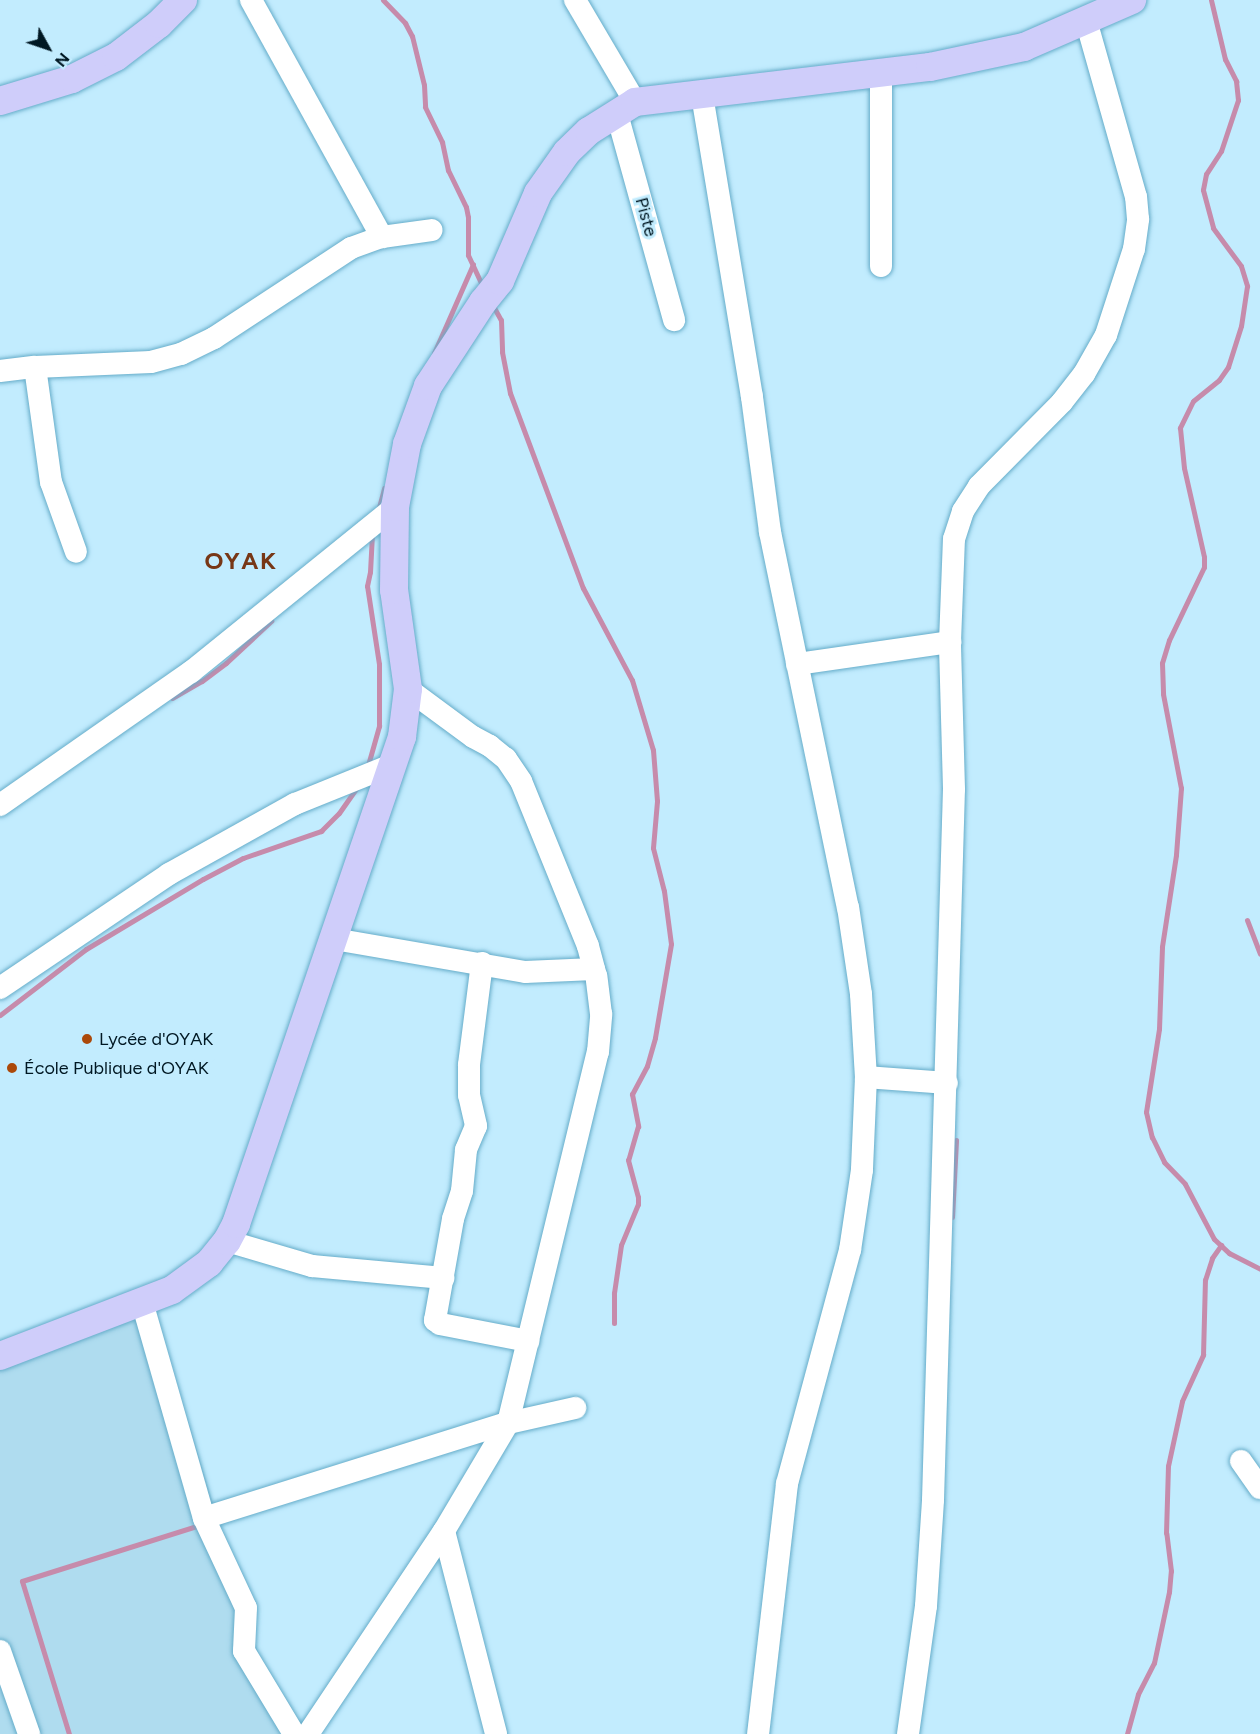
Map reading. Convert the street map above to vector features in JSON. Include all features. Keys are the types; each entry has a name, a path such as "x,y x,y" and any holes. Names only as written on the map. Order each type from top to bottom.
{"main road":[{"path":"0,101 72,80 116,57 159,24 183,0"},
{"path":"0,1356 172,1290 209,1263 227,1241 236,1224 402,736 408,688 394,590 395,507 407,444 429,386 492,292 538,193 567,152 589,131 626,108 702,95 930,67 1024,47 1132,0"}],"street":[{"path":"250,0 382,237"},
{"name":"Piste","path":"575,0 626,108 674,320"},
{"path":"908,1734 926,1606 933,1500 954,789 950,642 954,538 963,511 979,486 1062,402 1084,374 1106,335 1134,249 1138,219 1136,197 1086,20"},
{"path":"881,72 881,266"},
{"path":"702,95 752,398 770,532 848,907 861,994 866,1077 862,1170 850,1250 787,1484 758,1734"},
{"path":"0,372 35,367 125,365 151,362 181,354 214,338 336,256 382,237 432,230"},
{"path":"35,367 51,482 76,552"},
{"path":"1,801 191,672 333,560 395,507"},
{"path":"797,664 950,642"},
{"path":"308,1734 444,1531 508,1423 598,1052 601,1014 588,946 521,780 506,759 472,737 408,688"},
{"path":"0,988 169,874 295,804 394,764"},
{"path":"334,939 525,972 594,969"},
{"path":"482,963 469,1065 469,1095 476,1126 466,1150 462,1191 453,1219 435,1320 440,1324 528,1341"},
{"path":"866,1077 947,1083"},
{"path":"227,1241 312,1266 442,1278"},
{"path":"142,1302 204,1518 246,1608 244,1652 294,1734"},
{"path":"204,1518 508,1423 574,1408"},
{"path":"1241,1461 1260,1488"},
{"path":"444,1531 496,1734"},
{"path":"0,1651 29,1734"}],"shaded area":[{"path":"153,1305 283,1734 0,1734 0,1357"}],"waterway":[{"path":"383,0 405,23 412,36 424,85 425,107 442,142 448,170 466,207 468,255 483,287"},
{"path":"1211,0 1225,59 1236,81 1238,100 1221,151 1206,174 1203,190 1213,228 1241,266 1247,286 1241,326 1228,367 1219,380 1193,401 1180,428 1184,468 1204,557 1204,567 1169,640 1162,663 1163,694 1181,788 1176,855 1162,947 1159,1029 1146,1112 1152,1137 1164,1162 1185,1184 1214,1239 1229,1253 1260,1269"},
{"path":"434,353 473,264"},
{"path":"492,304 501,320 502,352 510,393 583,588 632,680 653,750 657,801 653,848 664,891 671,944 655,1038 647,1066 632,1094 638,1126 628,1160 638,1204 621,1245 614,1293 614,1323"},
{"path":"378,511 384,488"},
{"path":"368,765 379,726 379,664 367,586 372,535"},
{"path":"172,698 202,681 226,663 271,621"},
{"path":"0,1015 86,949 203,879 243,858 321,831 339,813 357,787"},
{"path":"1247,920 1260,954"},
{"path":"952,1217 956,1140"},
{"path":"1127,1734 1138,1694 1154,1663 1169,1592 1171,1571 1166,1533 1168,1466 1182,1401 1203,1355 1205,1280 1212,1258 1221,1245"},
{"path":"69,1734 22,1581 200,1525"}],"place":[{"name":"Lycée d'OYAK","path":"87,1039"},
{"name":"École Publique d'OYAK","path":"12,1068"}],"district":[{"name":"OYAK","path":"241,561"}]}
